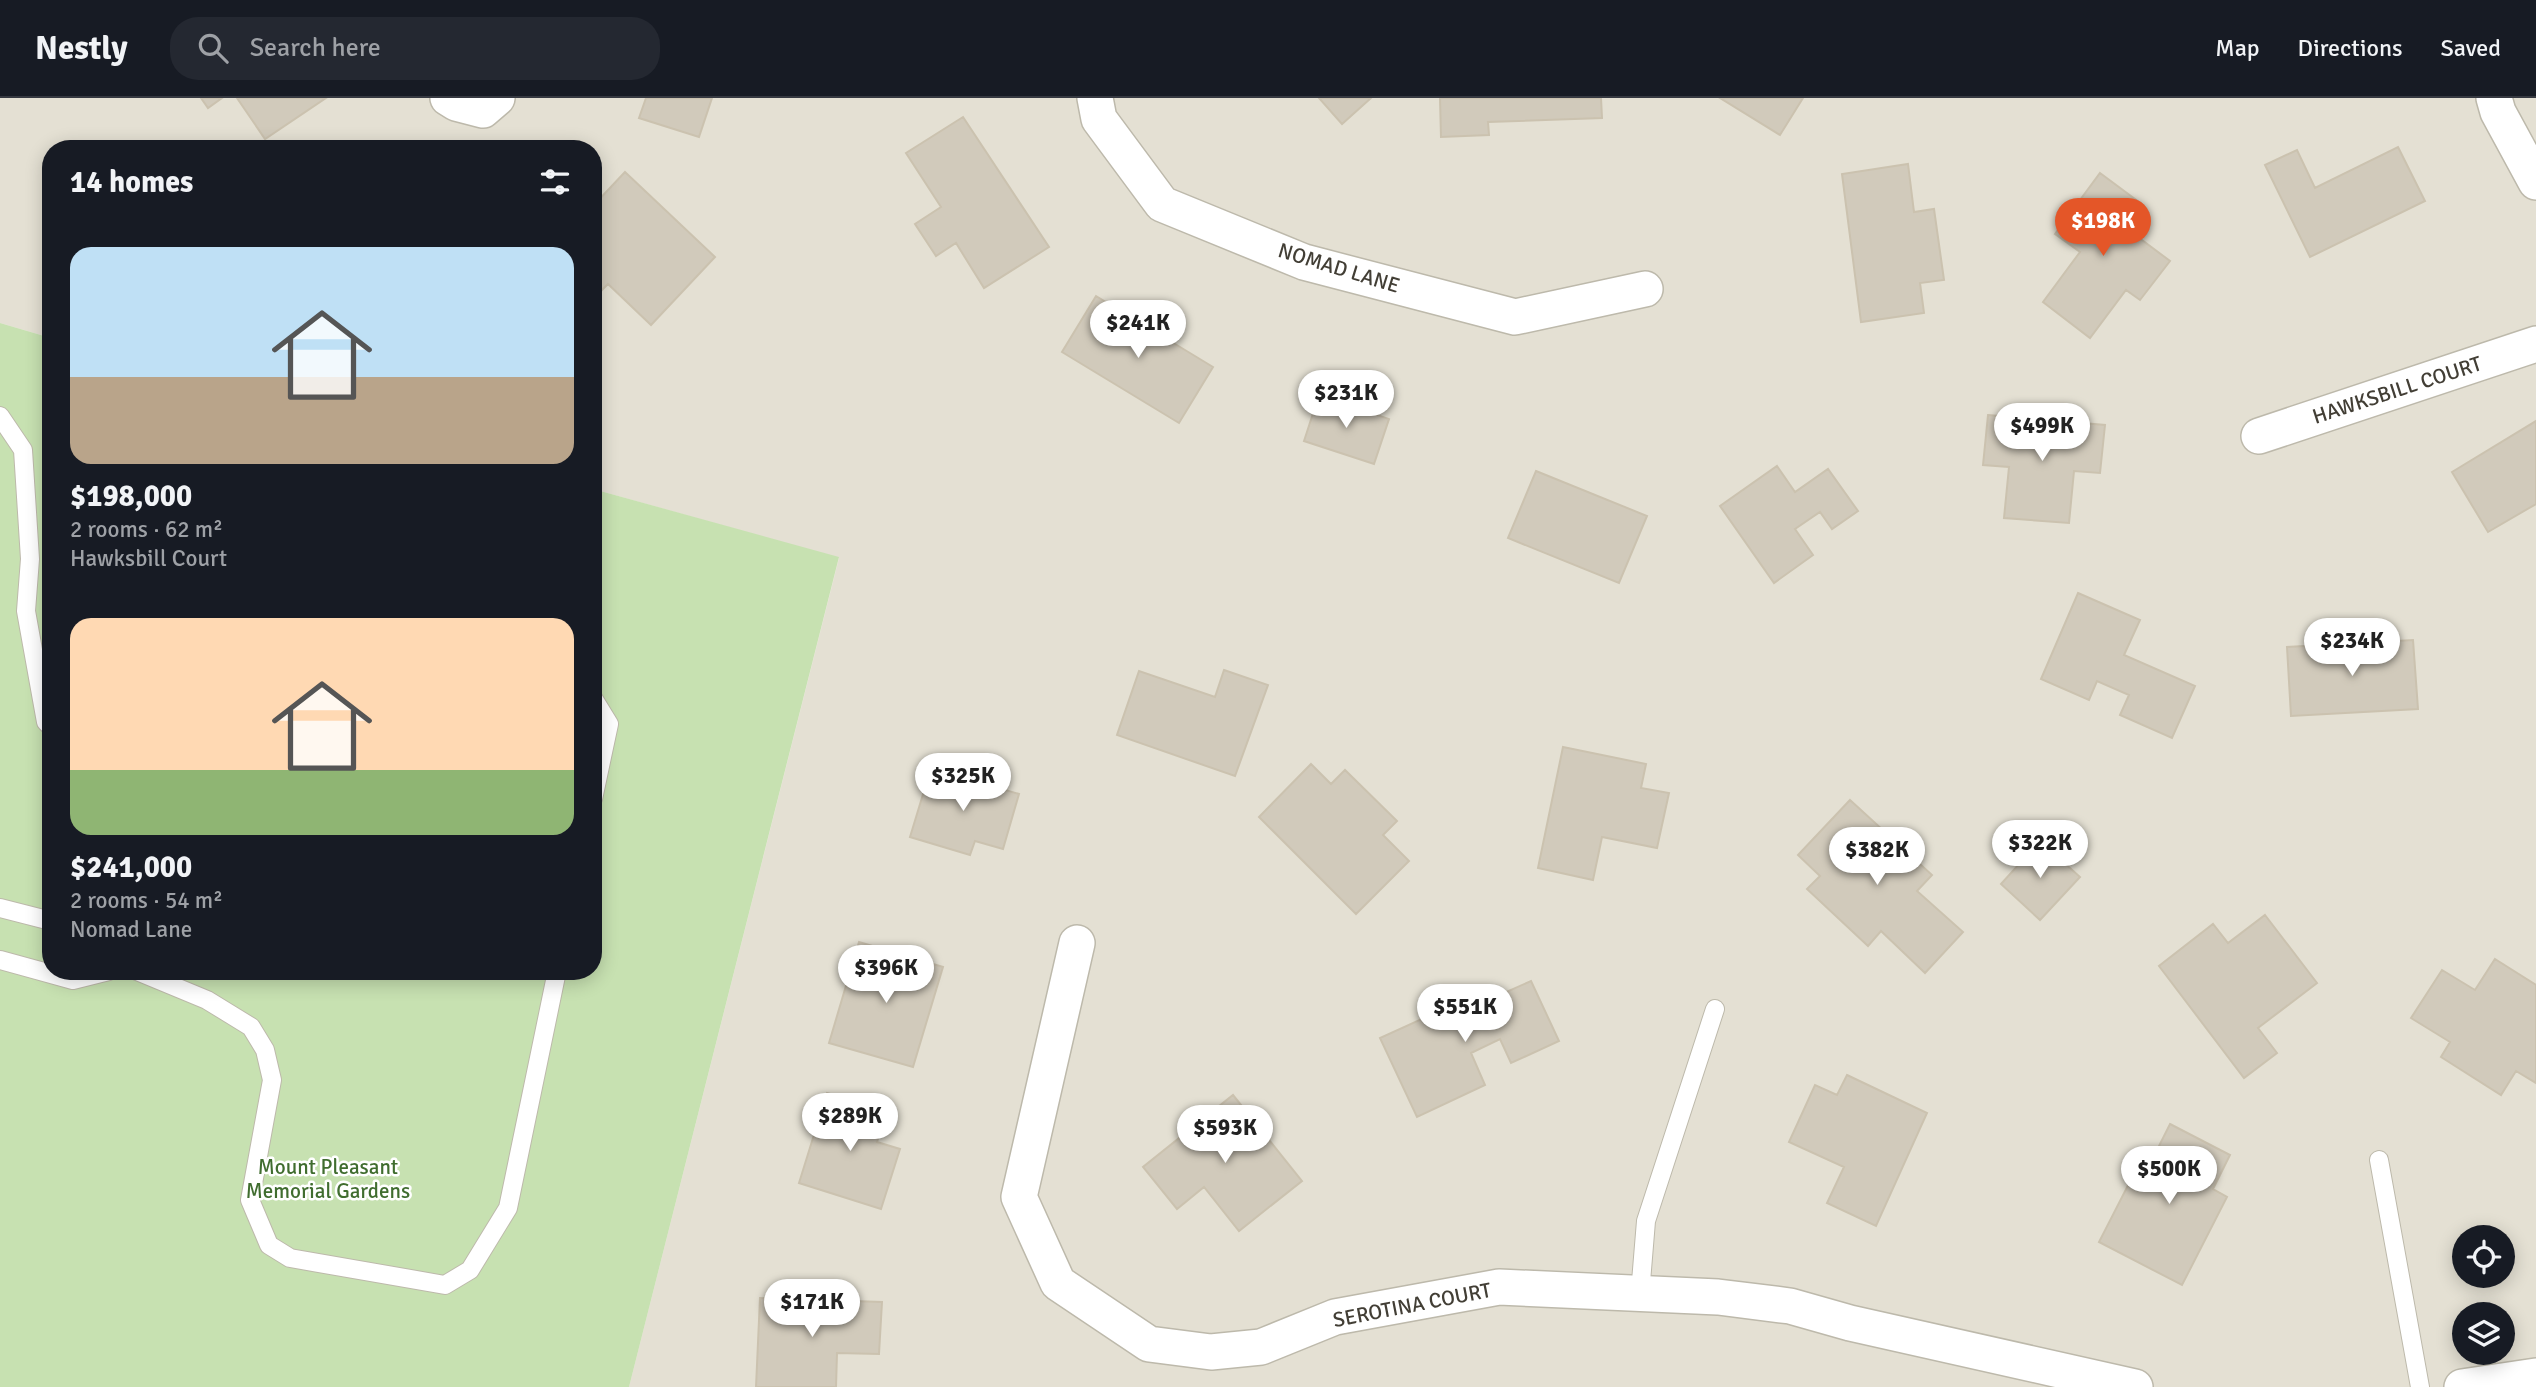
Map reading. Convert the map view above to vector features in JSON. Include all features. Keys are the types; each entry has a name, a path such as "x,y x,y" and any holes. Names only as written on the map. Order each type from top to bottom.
{"street":[{"path":"448,98 456,103 483,110 497,98"},
{"name":"NOMAD LANE","path":"1095,98 1099,119 1162,204 1304,262 1515,317 1645,289"},
{"path":"2494,98 2498,112 2536,183"},
{"name":"HAWKSBILL COURT","path":"2259,436 2536,344"},
{"name":"SEROTINA COURT","path":"1077,943 1019,1197 1058,1283 1149,1345 1211,1352 1261,1348 1335,1317 1499,1287 1718,1297 1790,1306 1850,1323 2135,1387"},
{"path":"2462,1387 2536,1376"}],"lane":[{"path":"0,416 23,450 30,559 26,611 42,700"},
{"path":"602,713 609,724 602,757"},
{"path":"0,908 42,919"},
{"path":"0,960 42,972"},
{"path":"159,980 208,1000 251,1027 265,1050 272,1080 250,1200 269,1245 290,1258 445,1285 470,1270 508,1209 555,980"},
{"path":"1640,1294 1646,1221 1715,1009"},
{"path":"2379,1160 2420,1387"}],"shaded area":[{"path":"0,98 2536,98 2536,1387 629,1387 839,558 602,492 602,140 42,140 42,335 0,323"}],"green space":[{"name":"Mount Pleasant Memorial Gardens","path":"0,323 42,335 42,980 602,980 602,491 839,557 629,1387 0,1387"}],"building":[{"path":"201,98 222,98 208,108"},
{"path":"237,98 326,98 265,139"},
{"path":"646,98 712,98 699,137 639,118"},
{"path":"1319,98 1371,98 1342,124"},
{"path":"1440,98 1601,98 1602,118 1488,122 1489,135 1441,137"},
{"path":"1720,98 1803,98 1780,135"},
{"path":"963,117 1049,247 984,288 956,243 936,256 915,224 941,207 906,153"},
{"path":"2398,147 2425,201 2310,257 2265,165 2297,150 2315,188"},
{"path":"1908,164 1914,212 1934,209 1944,280 1920,283 1924,313 1861,322 1842,174"},
{"path":"625,172 715,257 651,325 608,284 602,290 602,196"},
{"path":"2100,173 2143,205 2126,228 2170,261 2140,300 2126,290 2090,338 2043,302 2080,252 2055,234"},
{"path":"1096,296 1213,367 1179,423 1062,352"},
{"path":"1319,395 1389,419 1374,464 1304,441"},
{"path":"1988,415 2105,425 2100,473 2074,471 2069,523 2004,518 2009,467 1983,465"},
{"path":"2536,421 2536,504 2488,532 2452,472"},
{"path":"1777,466 1795,492 1828,469 1858,511 1832,529 1820,512 1795,529 1813,555 1774,583 1720,506"},
{"path":"1536,471 1647,516 1619,583 1508,538"},
{"path":"2078,593 2140,620 2124,655 2195,686 2172,738 2120,715 2129,695 2097,681 2089,700 2041,679"},
{"path":"2413,640 2418,709 2291,716 2287,647"},
{"path":"1224,670 1268,685 1235,776 1117,735 1139,671 1215,697"},
{"path":"1563,747 1646,764 1641,788 1669,793 1657,848 1602,837 1593,880 1538,868"},
{"path":"1311,764 1331,784 1345,770 1397,821 1383,835 1409,861 1356,914 1259,817"},
{"path":"931,768 1019,794 1003,849 975,841 970,855 910,837"},
{"path":"1850,800 1932,875 1917,891 1963,932 1925,973 1881,931 1868,946 1807,889 1820,876 1798,855"},
{"path":"2040,841 2080,877 2040,920 2001,884"},
{"path":"2265,915 2317,983 2258,1028 2277,1053 2244,1078 2159,966 2213,924 2228,943"},
{"path":"859,942 943,967 913,1067 829,1043"},
{"path":"2495,959 2536,985 2536,1083 2516,1071 2501,1095 2441,1057 2450,1042 2411,1018 2442,970 2475,990"},
{"path":"1531,981 1559,1041 1511,1063 1500,1039 1471,1053 1485,1085 1417,1117 1380,1038 1488,989 1493,998"},
{"path":"1847,1075 1927,1113 1876,1226 1827,1203 1844,1167 1789,1142 1815,1085 1837,1095"},
{"path":"827,1093 887,1111 877,1142 900,1149 881,1209 799,1183"},
{"path":"1233,1095 1302,1181 1239,1231 1204,1187 1177,1209 1143,1167"},
{"path":"2170,1124 2230,1155 2213,1189 2227,1197 2182,1285 2099,1242 2143,1156 2152,1160"},
{"path":"760,1298 882,1302 879,1354 837,1353 836,1387 756,1387"}]}
